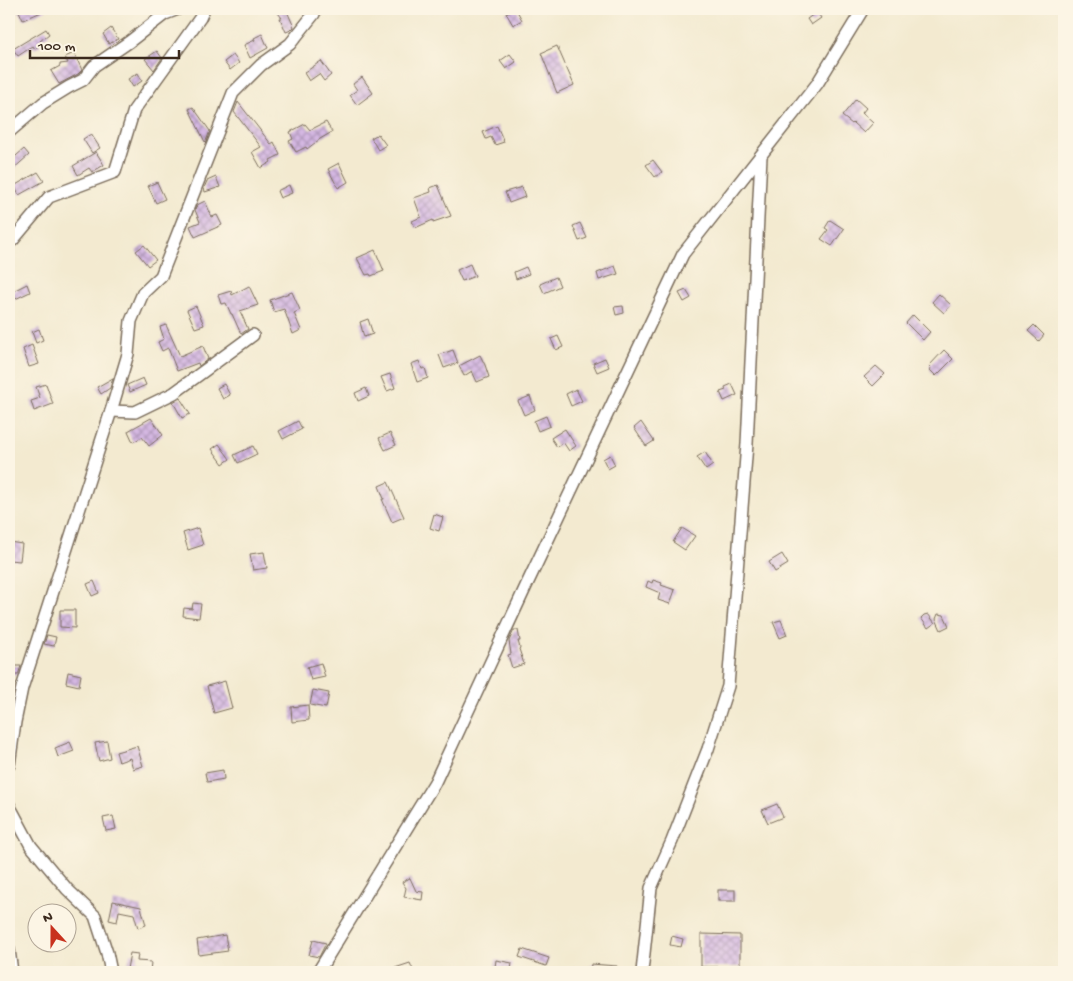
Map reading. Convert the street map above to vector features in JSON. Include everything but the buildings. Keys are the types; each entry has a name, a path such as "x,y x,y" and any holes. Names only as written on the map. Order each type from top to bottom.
{"street":[{"path":"9,132 43,103 83,80 94,66 165,14 178,9"},
{"path":"9,243 50,196 115,172 134,110 184,42 204,9"},
{"path":"9,765 14,722 22,688 112,411 128,354 131,321 143,293 161,276 233,93 261,65 290,44 314,14 314,9"},
{"path":"318,972 436,782 527,584 684,254 817,84 863,9"},
{"path":"642,972 651,888 708,749 728,686 747,444 761,156"},
{"path":"112,411 135,412 174,393 253,335"},
{"path":"9,805 32,846 67,889 94,916 107,953 111,972"},
{"path":"9,950 12,972"}]}
